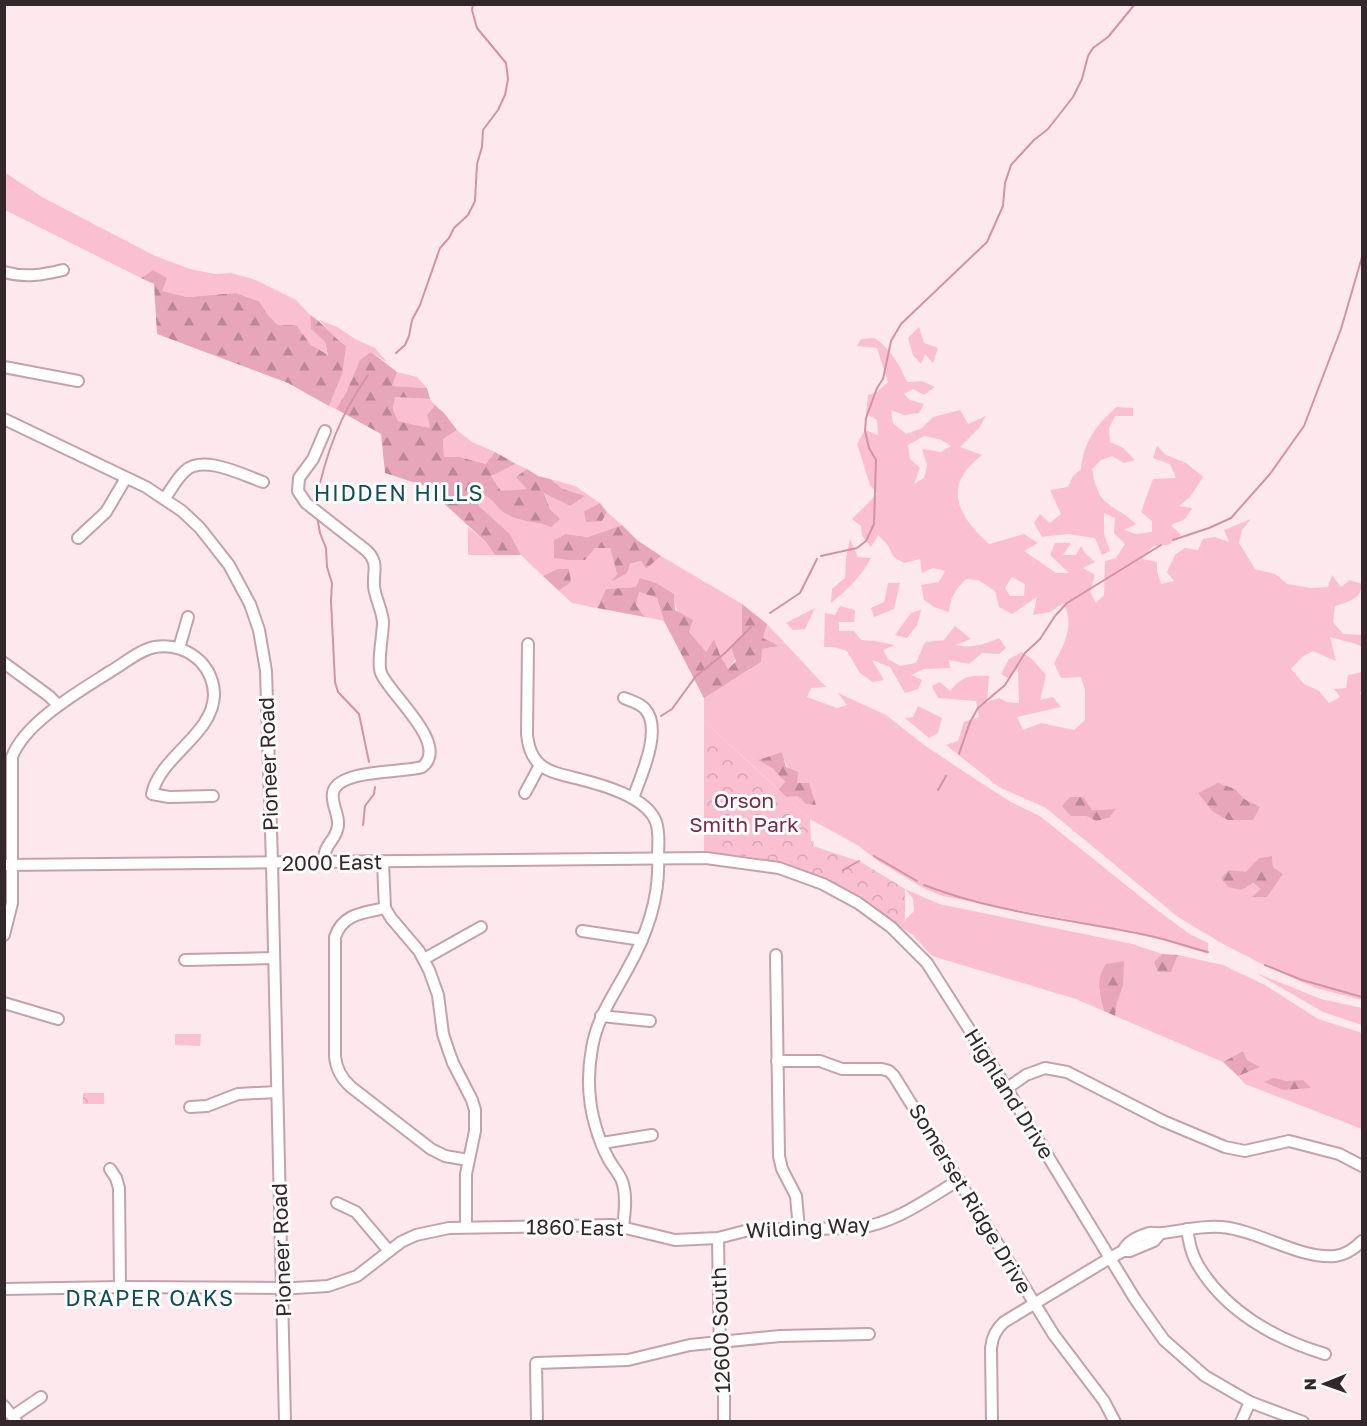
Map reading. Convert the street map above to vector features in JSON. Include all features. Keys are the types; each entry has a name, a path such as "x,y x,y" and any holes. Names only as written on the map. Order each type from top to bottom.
{"street":[{"path":"4,272 35,276 63,270"},
{"path":"4,367 78,381"},
{"name":"Pioneer Road","path":"4,419 165,498 182,511 218,549 237,578 250,604 259,630 266,672 285,1422"},
{"path":"324,862 324,851 338,827 333,798 334,789 338,784 362,775 417,768 426,764 430,756 426,737 381,672 382,616 375,589 375,563 367,551 310,506 300,495 297,482 313,459 325,430"},
{"path":"165,498 185,470 197,464 213,465 263,482"},
{"path":"78,538 106,512 126,478"},
{"path":"179,648 188,617"},
{"path":"528,644 528,740 531,752 540,765 554,774 580,780 633,798 645,806 656,821 657,888 649,923 601,1016 592,1046 588,1079 592,1112 602,1143 624,1188 623,1226"},
{"path":"4,935 12,903 9,865 8,763 21,740 58,705 142,652 163,646 179,648 195,657 207,671 214,688 213,704 204,724 158,778 152,794 163,797 213,796"},
{"path":"4,663 58,705"},
{"path":"624,698 645,709 652,723 651,743 633,798"},
{"path":"525,793 540,765"},
{"name":"Highland Drive","path":"658,859 705,858 779,868 823,884 858,903 891,927 927,963 1110,1258 1164,1340 1205,1376 1250,1402 1303,1422"},
{"name":"2000 East","path":"9,865 658,859"},
{"path":"383,862 385,908 424,959 438,995 443,1034 448,1049 475,1110 475,1131 465,1186 466,1227"},
{"path":"385,908 352,916 341,925 334,938 337,1068 342,1078 351,1087 431,1149 446,1156 468,1160"},
{"path":"424,959 481,927"},
{"path":"582,931 642,940"},
{"path":"776,955 778,1156 796,1196 799,1229"},
{"path":"185,960 274,958"},
{"path":"4,1003 58,1019"},
{"path":"601,1016 650,1021"},
{"name":"Somerset Ridge Drive","path":"777,1061 819,1060 842,1069 889,1071 899,1082 1034,1303 1066,1352 1104,1401 1115,1422"},
{"path":"1006,1089 1026,1075 1045,1068 1066,1072 1163,1121 1225,1148 1245,1151 1289,1141 1339,1154 1362,1166"},
{"path":"190,1107 207,1106 238,1094 277,1092"},
{"path":"602,1143 652,1135"},
{"path":"110,1169 119,1188 120,1287"},
{"name":"Wilding Way","path":"718,1238 749,1230 858,1228 884,1223 959,1179"},
{"path":"337,1203 356,1212 389,1251"},
{"name":"1860 East","path":"4,1288 312,1288 343,1282 368,1269 389,1251 416,1234 466,1227 623,1226 669,1239 718,1238"},
{"path":"993,1422 993,1338 997,1329 1034,1303 1123,1251 1130,1251 1154,1241 1160,1234 1187,1229 1221,1227 1247,1231 1301,1252 1317,1255 1336,1256 1353,1249 1362,1241"},
{"path":"1187,1229 1197,1264 1221,1294 1236,1308 1251,1321 1281,1338 1325,1354"},
{"name":"12600 South","path":"718,1238 724,1422"},
{"path":"537,1422 536,1363 628,1360 675,1348 787,1336 869,1334"},
{"path":"4,1406 14,1419 41,1397"},
{"path":"1241,1422 1250,1402"}],"green space":[{"path":"4,172 42,197 155,256 190,269 215,274 231,273 256,280 296,300 310,315 311,329 325,342 328,356 311,345 296,325 278,325 259,301 236,293 187,297 161,291 153,270 141,278 5,210"},
{"path":"153,270 167,278 162,291 187,297 236,293 259,301 278,325 296,325 311,345 328,355 325,342 311,329 310,315 315,318 346,346 342,375 329,406 288,383 157,334 154,284 141,278"},
{"path":"320,320 375,348 387,362 371,352 336,409 329,406 342,375 335,339"},
{"path":"919,327 924,343 938,348 933,363 925,354 921,364 913,355 908,338"},
{"path":"875,338 880,342 894,358 907,382 922,381 935,387 924,395 913,389 904,394 910,400 924,404 919,413 904,415 891,410 893,423 906,434 922,428 933,417 960,410 968,424 986,416 979,428 960,447 982,455 961,478 958,501 962,512 989,544 1024,534 1038,543 1024,551 1056,573 1069,573 1050,555 1055,543 1071,543 1063,555 1076,555 1081,546 1095,562 1083,568 1095,575 1090,592 1096,603 1104,595 1105,561 1116,558 1125,544 1114,533 1115,518 1104,513 1104,534 1110,551 1102,555 1095,538 1068,534 1042,537 1034,523 1040,514 1050,523 1061,514 1050,490 1068,487 1073,476 1081,469 1092,434 1117,407 1133,408 1133,416 1115,416 1109,428 1110,442 1123,448 1135,460 1124,463 1112,456 1101,460 1092,469 1098,492 1102,498 1136,524 1124,530 1136,534 1152,532 1152,521 1141,512 1153,479 1176,478 1170,464 1153,458 1157,446 1166,455 1186,463 1203,477 1190,497 1179,506 1192,508 1185,519 1171,525 1181,535 1168,545 1153,546 1142,559 1157,562 1161,584 1174,581 1167,572 1175,555 1185,548 1198,550 1203,539 1215,537 1229,542 1224,530 1251,519 1242,530 1239,543 1255,569 1275,574 1287,584 1311,588 1328,587 1332,575 1341,587 1350,580 1362,584 1357,596 1335,606 1333,622 1343,634 1362,635 1362,647 1330,637 1336,661 1313,651 1302,657 1291,669 1304,684 1319,691 1329,703 1340,697 1334,689 1346,688 1348,675 1362,672 1362,691 1360,693 1362,698 1362,1000 1316,988 1268,967 1178,917 1046,808 999,787 946,745 958,741 964,722 979,717 976,701 938,698 932,686 940,682 950,691 958,682 967,678 989,676 987,702 999,698 1007,702 1019,703 1018,668 1009,679 1001,674 1009,659 1022,652 1032,659 1046,675 1040,700 1053,697 1061,707 1017,717 1023,730 1041,723 1074,730 1085,720 1085,690 1081,677 1061,678 1054,663 1067,633 1068,618 1063,603 1050,612 1033,615 1037,597 1012,614 999,607 995,591 978,580 966,579 954,594 949,612 934,607 924,600 921,585 939,582 945,571 933,568 922,573 920,559 904,563 894,557 887,544 878,535 871,547 862,536 861,526 852,519 877,494 870,485 857,444 865,430 878,435 877,420 866,414 868,395 877,392 888,382 877,348 857,346 861,339","holes":["924,436 942,440 951,446 941,452 922,449 927,465 924,478 914,484 920,468 910,459 908,445","1012,577 1025,584 1024,596 1010,596 1005,588","1115,809 1109,818 1096,821 1086,816 1091,810","1272,856 1273,867 1282,875 1267,897 1253,897 1262,889 1229,870 1246,873 1259,858"]},
{"path":"371,352 397,372 392,386 427,388 430,399 395,397 393,409 398,421 430,428 427,415 435,405 457,430 443,439 444,457 460,457 486,464 495,452 516,464 491,476 501,491 527,489 516,477 527,469 538,476 550,479 563,489 585,496 570,506 544,493 550,509 560,519 551,527 508,515 491,499 476,493 479,506 510,534 521,555 495,555 486,542 425,486 385,473 381,434 336,409 347,391 360,360"},
{"path":"397,372 417,377 427,388 391,386"},
{"path":"395,397 430,399 435,405 427,415 430,428 398,421 393,409"},
{"path":"457,430 472,442 495,452 487,464 460,457 444,457 443,439"},
{"path":"516,464 527,469 517,477 528,489 501,492 491,476"},
{"path":"550,479 575,486 600,503 584,511 602,521 607,512 622,525 588,537 566,534 595,548 610,548 617,574 613,580 629,565 641,561 646,569 661,556 742,604 740,647 728,669 714,640 706,652 694,640 677,611 674,594 637,587 606,589 597,608 572,603 559,591 571,582 557,569 543,576 521,555 510,534 479,506 476,493 487,497 508,515 551,526 559,519 550,509 544,492 570,506 584,496 563,489"},
{"path":"600,503 607,512 602,521 586,522 584,511"},
{"path":"622,525 637,540 661,556 646,569 641,561 630,564 627,573 611,582 617,574 610,548 595,548 585,560 554,558 554,540 566,534 588,537"},
{"path":"468,527 486,542 495,555 468,555"},
{"path":"850,539 858,557 871,558 853,583 831,603 832,589 845,578"},
{"path":"557,569 569,569 571,582 559,591 543,576"},
{"path":"640,578 656,583 674,594 675,610 693,620 689,632 706,652 714,639 728,669 736,661 731,646 742,637 742,604 767,624 763,638 779,646 762,649 761,662 704,698 664,621 657,598 639,592 636,605 645,617 597,608 606,589 636,587"},
{"path":"888,583 900,583 894,609 874,617 871,608 884,602"},
{"path":"639,592 657,598 664,621 645,617 636,605"},
{"path":"840,606 855,610 854,622 839,622 839,631 854,631 861,640 895,645 883,650 888,659 900,666 916,663 925,642 944,640 955,626 971,639 955,645 972,646 999,638 1006,648 999,654 982,653 969,664 949,660 950,668 924,669 911,675 922,680 918,689 905,693 890,667 872,660 884,680 873,682 860,673 847,651 824,647 825,613 835,615"},
{"path":"815,608 805,629 793,630 786,623"},
{"path":"921,610 917,625 907,638 895,635 911,613"},
{"path":"767,624 826,687 811,688 807,697 837,708 847,705 838,693 886,715 924,745 975,779 1011,802 1040,816 1152,906 1188,933 1208,943 1208,954 1144,934 943,896 925,889 878,861 859,846 810,819 786,797 798,796 782,752 759,760 772,768 785,782 778,789 704,721 704,698 750,670 762,649 778,646 763,638"},
{"path":"918,706 942,718 938,733 929,738 905,718 913,717"},
{"name":"Orson Smith Park","path":"704,721 810,819 813,846 861,862 905,889 905,919 899,926 853,894 808,872 759,858 704,853"},
{"path":"782,752 786,767 798,772 797,783 809,783 816,805 806,804 798,796 786,797 778,789 785,782 772,768 758,760"},
{"path":"1218,783 1235,789 1244,799 1260,807 1253,820 1228,820 1212,811 1198,793"},
{"path":"1070,797 1083,797 1092,810 1116,809 1109,818 1096,821 1086,816 1071,816 1062,806"},
{"path":"1272,856 1273,867 1283,874 1267,897 1252,897 1261,889 1253,883 1241,890 1228,887 1221,878 1229,870 1246,872 1259,858"},
{"path":"905,889 939,904 1132,944 1162,954 1154,962 1171,971 1178,955 1223,965 1265,985 1318,1019 1362,1033 1362,1129 1245,1084 1238,1076 1261,1067 1247,1060 1243,1051 1223,1062 1115,1016 1123,986 1099,990 1104,1011 1076,999 932,956 913,935 899,926 914,911 913,899"},
{"path":"1162,954 1178,955 1171,972 1158,972 1154,962"},
{"path":"1124,961 1123,986 1115,1016 1104,1011 1099,981 1106,964"},
{"path":"1256,973 1321,999 1362,1008 1362,1025 1323,1012"},
{"path":"175,1034 201,1034 200,1046 175,1045"},
{"path":"1243,1051 1247,1060 1261,1067 1238,1076 1223,1062"},
{"path":"1274,1078 1287,1081 1303,1080 1311,1088 1283,1090 1264,1082"},
{"path":"83,1093 104,1093 104,1104 83,1104"}],"waterway":[{"path":"396,353 405,345 409,336 412,320 420,305 440,248 454,228 468,215 475,201 477,164 482,147 483,130 498,110 505,95 508,79 506,63 477,28 472,10 473,4"},
{"path":"821,556 857,548 866,541 874,524 876,460 869,448 865,431 866,418 877,388 883,379 891,341 901,324 987,242 1003,206 1005,183 1011,165 1034,140 1048,129 1073,97 1093,48 1108,37 1135,4"},
{"path":"1173,540 1231,518 1270,474 1304,426 1341,329 1362,257"},
{"path":"317,508 316,501 320,483 335,435 349,405 368,375"},
{"path":"317,516 332,583 335,682 338,692 359,714 369,762"},
{"path":"959,754 970,722 978,708 1005,685 1025,653 1040,639 1055,616 1067,603 1161,545"},
{"path":"770,613 800,593 817,559"},
{"path":"661,716 672,709 696,676 725,653 751,627"},
{"path":"938,790 946,776"},
{"path":"363,825 365,806 374,794 375,787"},
{"path":"874,856 917,881"},
{"path":"843,870 859,861"},
{"path":"924,885 977,902 1149,936 1208,952"},
{"path":"1265,965 1302,980 1362,997"}],"district":[{"name":"HIDDEN HILLS","path":"399,493"},
{"name":"DRAPER OAKS","path":"150,1298"}]}
